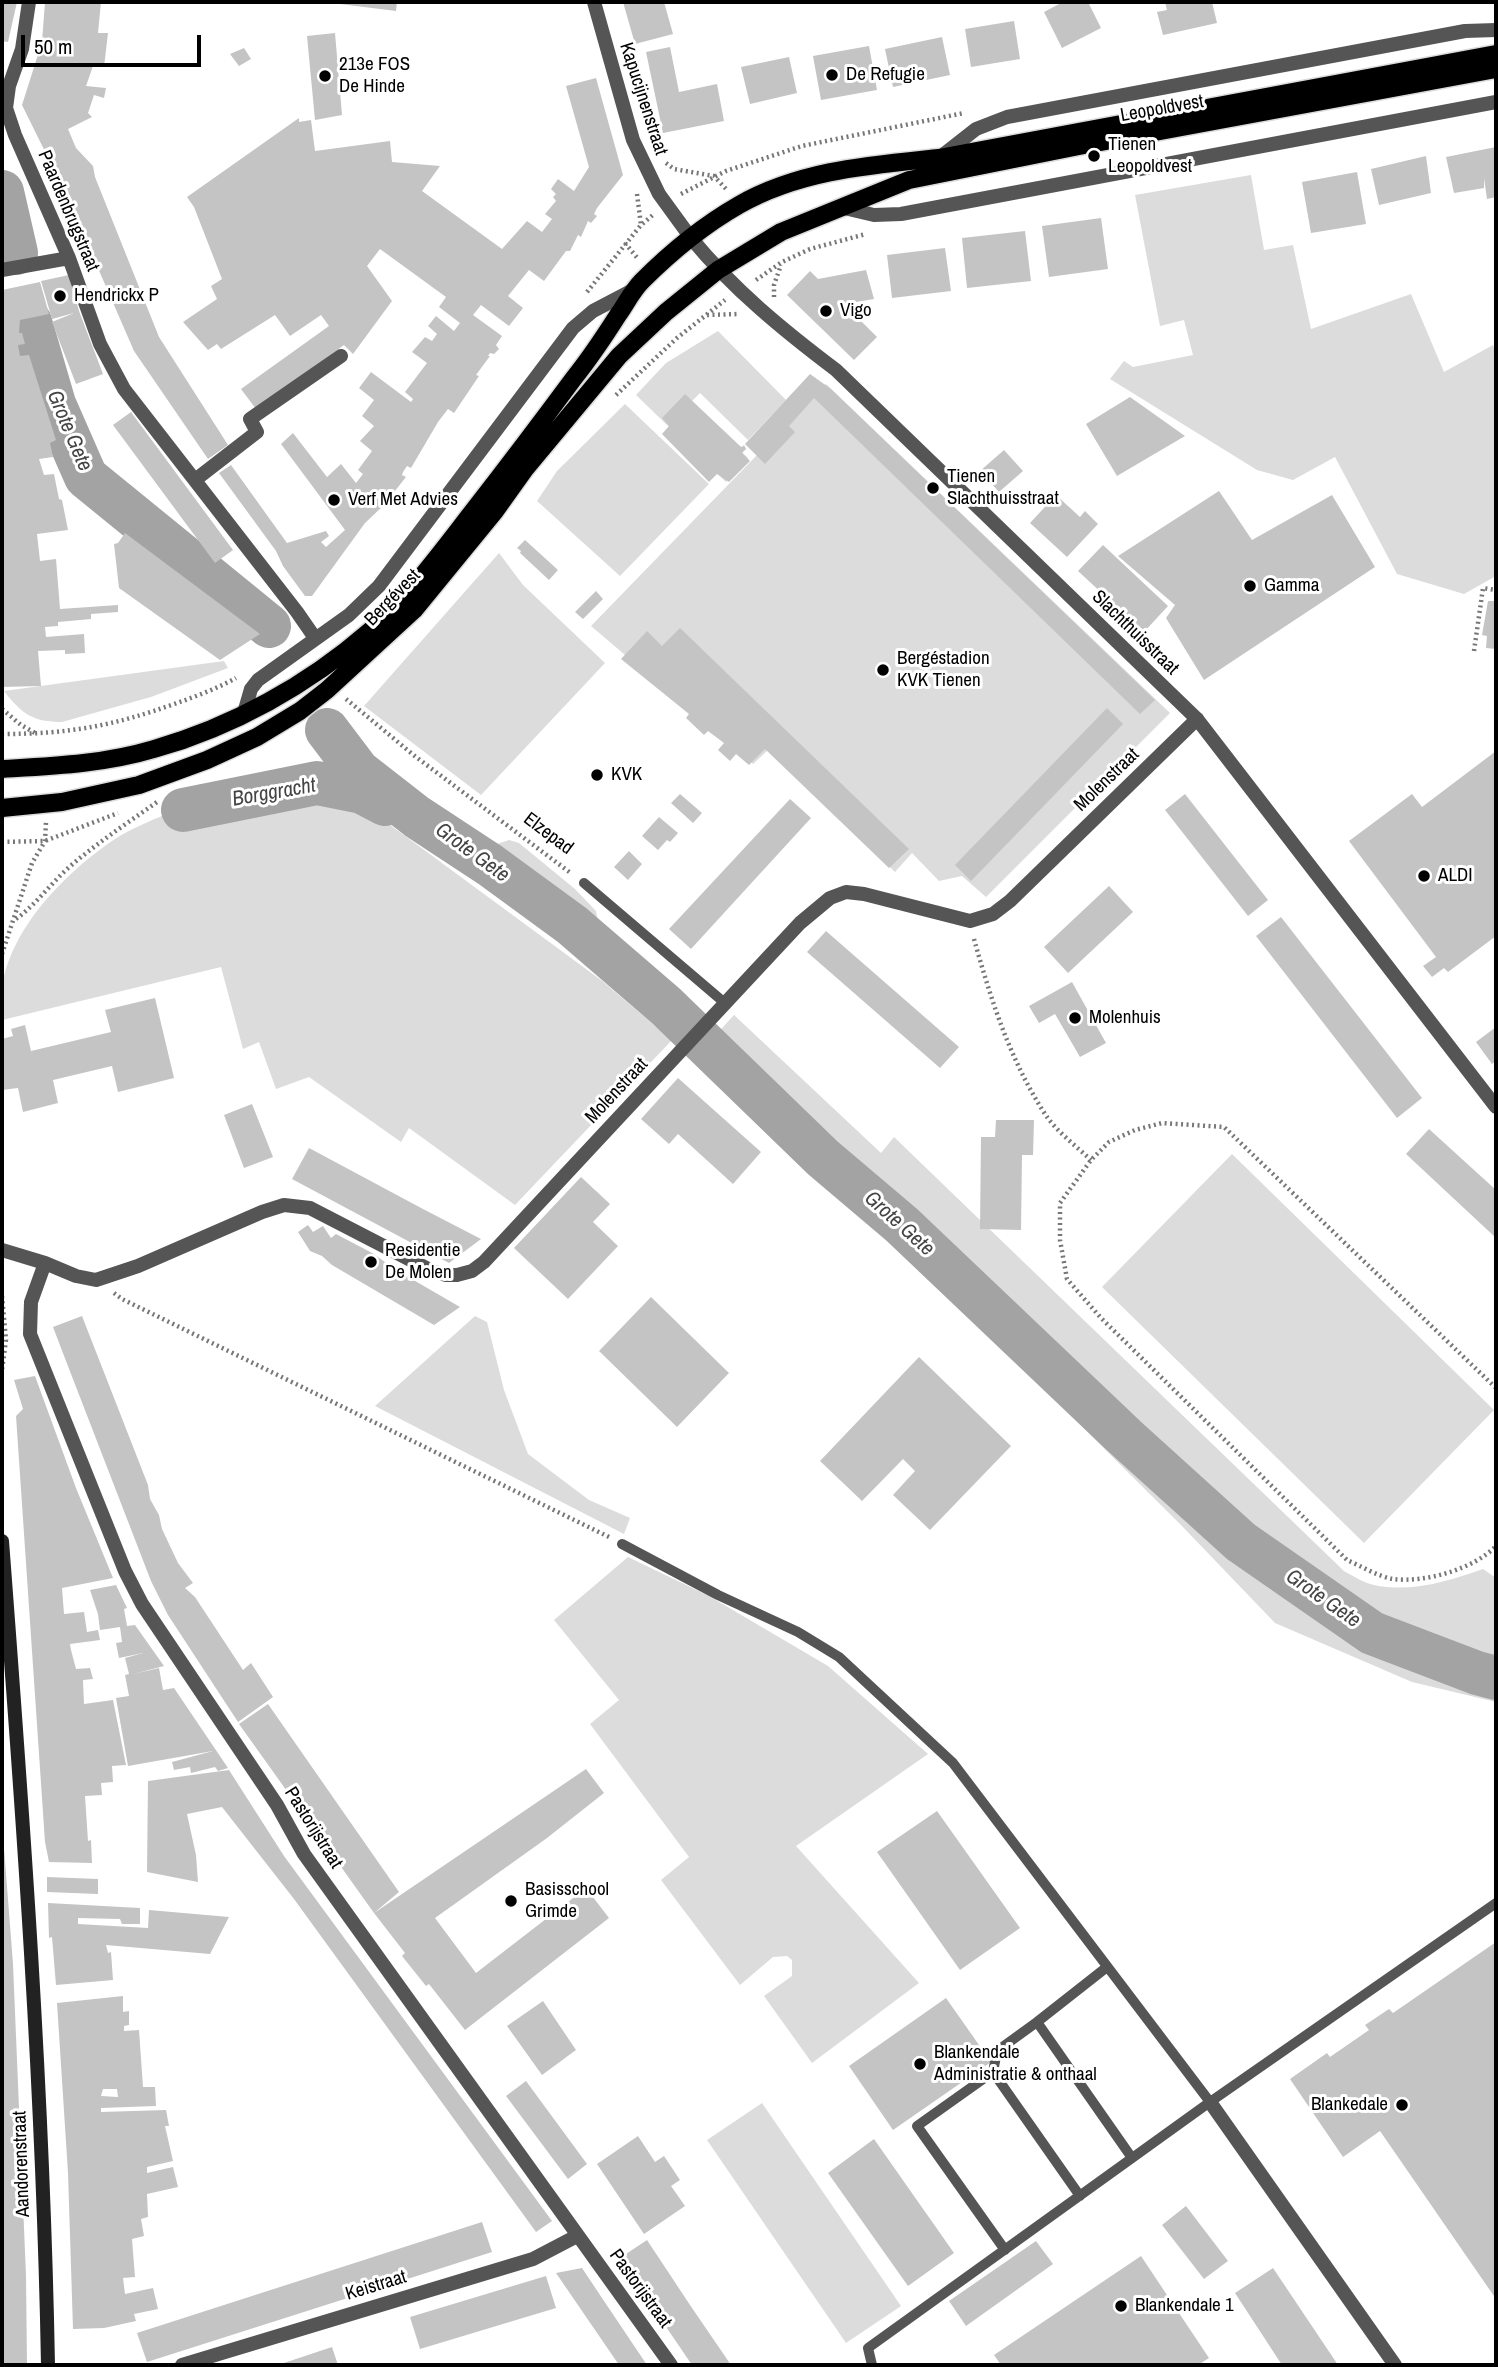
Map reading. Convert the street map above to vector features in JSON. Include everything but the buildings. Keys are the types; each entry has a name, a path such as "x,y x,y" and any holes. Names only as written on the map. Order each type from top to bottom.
{"main road":[{"name":"Leopoldvest","path":"691,238 739,205 789,183 815,175 865,166 939,158 1496,54"},
{"name":"Leopoldvest","path":"718,270 775,235 909,180 1092,143 1496,69"},
{"name":"Bergévest","path":"2,769 92,762 152,750 186,739 289,691 337,658 372,629 439,556 591,356 640,283 691,238"},
{"name":"Bergévest","path":"2,808 62,802 139,785 174,773 257,737 327,690 414,610 619,356 666,312 718,270"},
{"name":"Aandorenstraat","path":"2,1541 37,2059 48,2365"}],"street":[{"name":"Paardenbrugstraat","path":"29,2 22,49 9,86 6,108 8,138 69,258 100,344 124,389 315,638"},
{"name":"Kapucijnenstraat","path":"594,2 633,140 659,194 691,238"},
{"name":"Leopoldvest","path":"939,158 976,129 1007,117 1465,30 1496,30"},
{"path":"839,207 873,215 901,214 1496,102"},
{"name":"Slachthuisstraat","path":"691,238 718,270 775,322 836,370 1197,719 1496,1107"},
{"path":"2,270 69,258"},
{"name":"Bergévest","path":"244,713 251,689 258,680 349,615 393,570 573,328 593,311 636,289"},
{"path":"195,480 257,432 250,419 341,356"},
{"name":"Molenstraat","path":"96,1280 138,1266 284,1205 310,1208 432,1270 457,1275 472,1270 484,1262 800,923 830,898 846,892 864,894 970,921 993,914 1010,901 1197,719"},
{"path":"2,1250 76,1276 96,1280"},
{"name":"Pastorijstraat","path":"45,1263 31,1302 30,1335 125,1571 142,1604 277,1805 304,1854 671,2365"},
{"path":"1210,2102 1395,2365"},
{"name":"Keistraat","path":"182,2365 533,2259 577,2236"}],"lane":[{"path":"584,883 726,1004"},
{"path":"622,1544 718,1595 798,1632 839,1657 953,1763 1210,2102"},
{"path":"872,2365 868,2348 1210,2102 1496,1902"},
{"path":"1004,2250 917,2126 993,2072 997,2051 1107,1968"},
{"path":"1037,2022 1132,2158"},
{"path":"993,2072 1080,2196"}],"path":[{"path":"664,162 674,169 714,176 727,190"},
{"path":"775,322 774,285 782,262"},
{"path":"1474,650 1483,589 1496,590"},
{"path":"2,734 38,734 101,727 197,696 246,673"},
{"name":"Elzepad","path":"345,699 416,757 584,883"},
{"path":"2,709 21,725 38,734"},
{"path":"15,919 33,906 73,864 116,829 163,797 139,804"},
{"path":"2,842 45,841 128,809"},
{"path":"2,954 32,863 45,841"},
{"path":"970,921 991,1001 1009,1045 1046,1116 1091,1160"},
{"path":"1496,1388 1224,1128 1162,1123 1135,1130 1110,1142 1091,1160 1060,1203 1059,1240 1067,1279 1101,1318 1347,1560 1393,1579 1431,1577 1459,1569 1487,1556 1496,1546"},
{"path":"96,1280 122,1299 622,1544"},
{"path":"2,1296 6,1340 2,1370"}],"shaded area":[{"path":"1251,175 1264,250 1293,245 1311,329 1411,294 1444,372 1493,345 1496,352 1496,576 1464,594 1397,574 1335,457 1293,480 1257,470 1110,379 1124,361 1133,367 1193,355 1184,320 1160,326 1135,195"},
{"path":"718,331 786,400 748,440 700,393 691,402 748,458 726,482 636,395 666,363"},
{"name":"Bergéstadion KVK Tienen","path":"826,384 1170,713 986,897 962,876 939,881 912,853 895,872 768,750 753,764 591,626"},
{"path":"625,404 709,484 620,576 537,501 557,471"},
{"path":"499,553 523,585 605,663 481,795 364,706"},
{"path":"224,661 228,668 151,697 62,722 29,715 4,691"},
{"path":"249,789 264,803 274,805 334,795 363,805 601,980 672,1040 515,1205 409,1128 401,1142 309,1077 276,1089 259,1042 243,1049 221,967 2,1020 2,988 16,944 43,903 78,867 115,839 161,816 199,802"},
{"path":"509,840 519,843 575,889 596,911 600,933 557,901 497,844"},
{"path":"734,1015 881,1153 894,1137 1344,1571 1366,1583 1402,1588 1457,1578 1483,1569 1496,1578 1496,1702 1412,1682 1275,1623 999,1344 845,1202 868,1184 713,1038"},
{"path":"1232,1154 1494,1410 1364,1543 1102,1287"},
{"path":"475,1316 487,1322 504,1390 528,1454 589,1500 630,1518 624,1534 375,1406"},
{"path":"628,1557 709,1596 828,1666 928,1754 796,1846 919,1983 812,2063 764,1996 792,1976 792,1960 787,1956 773,1957 740,1985 661,1880 689,1857 590,1724 619,1700 554,1620"},
{"path":"762,2103 901,2306 846,2343 707,2140"}],"waterway":[{"name":"Grote Gete","path":"2,192 16,253"},
{"name":"Grote Gete","path":"30,322 54,404 86,477 269,626"},
{"name":"Grote Gete","path":"327,730 358,771 417,817 490,865 572,925 666,1006 823,1158 902,1225 1125,1437 1241,1542 1372,1633 1496,1678"},
{"name":"Borggracht","path":"183,810 317,783 362,792 385,804"}],"place":[{"name":"De Refugie","path":"832,75"},
{"name":"213e FOS De Hinde","path":"325,76"},
{"name":"Tienen Leopoldvest","path":"1094,156"},
{"name":"Hendrickx P","path":"60,296"},
{"name":"Vigo","path":"826,311"},
{"name":"Tienen Slachthuisstraat","path":"933,488"},
{"name":"Verf Met Advies","path":"334,500"},
{"name":"Gamma","path":"1250,586"},
{"name":"Bergéstadion KVK Tienen","path":"883,670"},
{"name":"KVK","path":"597,775"},
{"name":"ALDI","path":"1424,876"},
{"name":"Molenhuis","path":"1075,1018"},
{"name":"Residentie De Molen","path":"371,1262"},
{"name":"Basisschool Grimde","path":"511,1901"},
{"name":"Blankendale Administratie & onthaal","path":"920,2064"},
{"name":"Blankedale","path":"1402,2105"},
{"name":"Blankendale 1","path":"1121,2306"}]}
